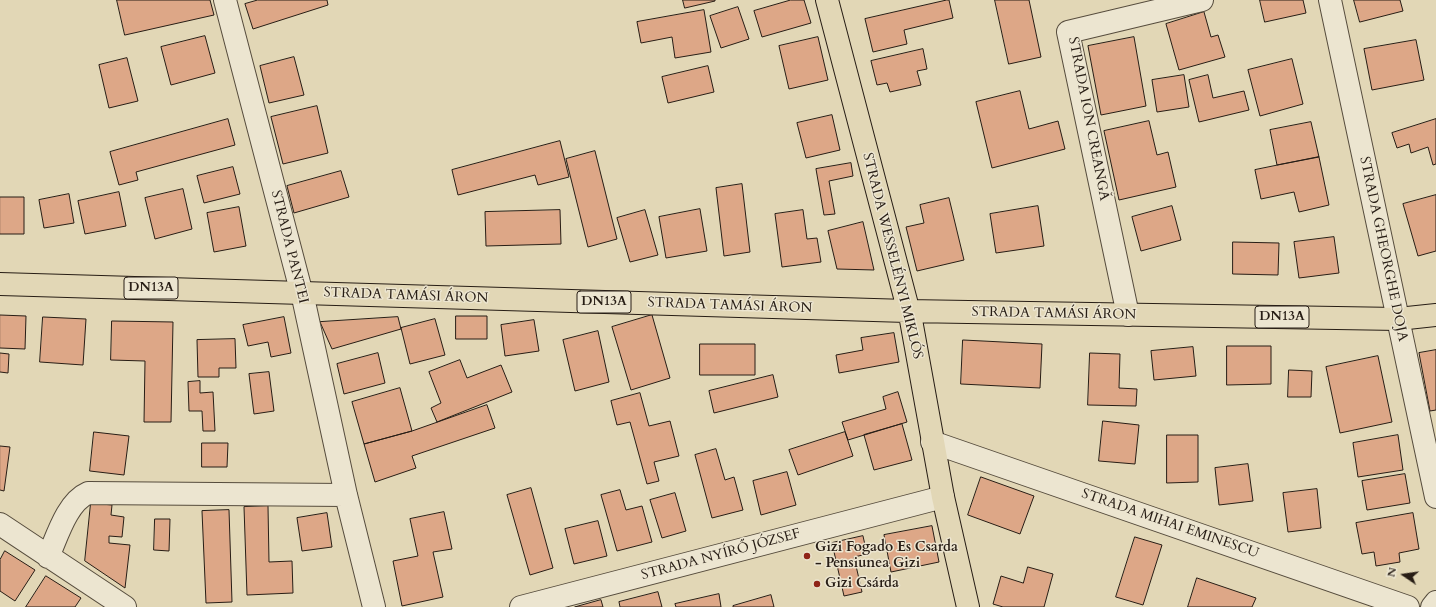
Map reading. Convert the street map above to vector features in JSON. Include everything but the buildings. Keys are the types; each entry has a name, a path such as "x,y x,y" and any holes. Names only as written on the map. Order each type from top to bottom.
{"main road":[{"name":"STRADA WESSELÉNYI MIKLÓS","path":"826,0 907,311 911,320 932,442 968,607"},
{"name":"STRADA TAMÁSI ÁRON","path":"0,284 907,311 1398,319 1436,315"}],"street":[{"name":"STRADA PANTEI","path":"225,0 301,292 346,495 374,607"},
{"name":"STRADA ION CREANGĂ","path":"1128,315 1068,32 1202,0"},
{"name":"STRADA GHEORGHE DOJA","path":"1330,0 1436,497"},
{"name":"STRADA MIHAI EMINESCU","path":"932,442 1408,607"},
{"path":"48,557 71,507 78,498 88,493 346,495"},
{"name":"STRADA NYÍRŐ JÓZSEF","path":"521,607 943,497"},
{"path":"0,524 125,607"},
{"path":"1432,607 1436,602"}],"place":[{"name":"Gizi Fogado Es Csarda - Pensiunea Gizi","path":"807,556"},
{"name":"Gizi Csárda","path":"817,584"}]}
